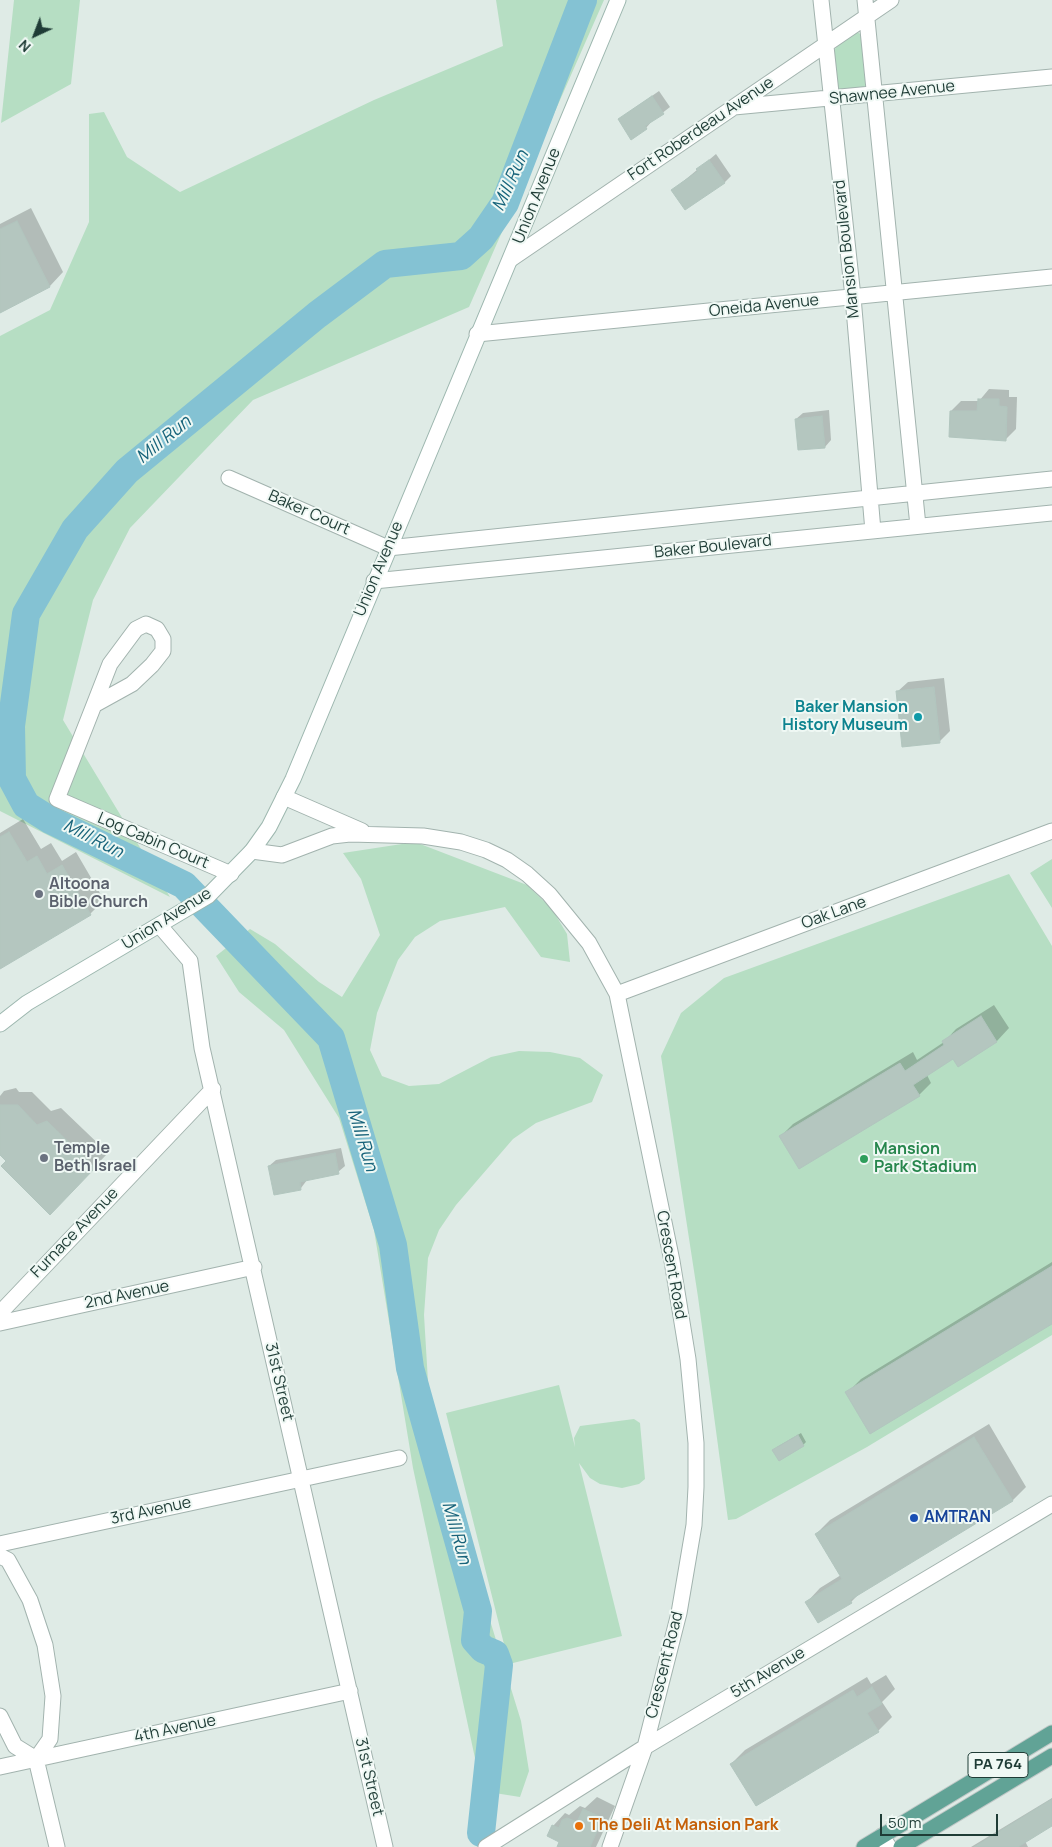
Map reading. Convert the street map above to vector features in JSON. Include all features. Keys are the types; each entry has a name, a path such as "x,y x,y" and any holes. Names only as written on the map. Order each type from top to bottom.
{"main road":[{"name":"PA 764","path":"864,1847 886,1841 1052,1733"},
{"name":"PA 764","path":"901,1847 1052,1756"}],"street":[{"name":"Union Avenue","path":"0,1024 34,999 208,896 232,874 269,827 284,797 618,0"},
{"name":"Mansion Boulevard","path":"821,0 853,298 873,531"},
{"path":"865,0 918,526"},
{"name":"Fort Roberdeau Avenue","path":"511,259 891,0"},
{"name":"Shawnee Avenue","path":"732,108 1052,77"},
{"name":"Oneida Avenue","path":"477,334 1052,277"},
{"name":"Baker Court","path":"229,478 388,548"},
{"name":"Baker Boulevard","path":"388,548 1052,479"},
{"name":"Baker Boulevard","path":"374,580 1052,513"},
{"name":"Log Cabin Court","path":"94,706 132,684 152,665 163,651 163,640 157,629 146,624 141,626 122,645 110,664 57,799 232,874"},
{"name":"Crescent Road","path":"284,797 368,834"},
{"name":"Oak Lane","path":"617,994 1052,831"},
{"name":"Crescent Road","path":"252,851 282,855 332,836 368,834 423,836 461,842 486,850 507,860 527,874 569,916 589,943 617,994 672,1261 688,1359 696,1443 692,1535 679,1613 645,1747 610,1847"},
{"name":"31st Street","path":"160,926 190,961 202,1048 254,1267 385,1847"},
{"name":"Furnace Avenue","path":"0,1312 213,1089"},
{"name":"2nd Avenue","path":"0,1323 254,1267"},
{"name":"3rd Avenue","path":"0,1544 399,1458"},
{"name":"5th Avenue","path":"486,1847 645,1747 1052,1504"},
{"path":"0,1556 8,1560 30,1600 45,1645 53,1696 50,1739 36,1759"},
{"name":"4th Avenue","path":"0,1767 350,1691"},
{"path":"0,1716 15,1746 36,1759 57,1847"}],"green space":[{"path":"14,0 80,0 71,84 1,123"},
{"path":"496,0 604,0 469,307 253,400 130,528 93,600 63,720 170,897 0,811 0,336 50,310 89,222 89,114 104,112 127,157 180,192 374,100 503,46"},
{"path":"857,31 862,36 866,87 838,92 833,52 839,43"},
{"path":"415,842 527,885 552,909 567,934 570,962 541,957 505,907 440,921 415,937 398,960 377,1013 370,1050 382,1076 409,1086 439,1084 491,1057 519,1051 550,1052 580,1058 603,1075 592,1102 536,1123 513,1139 456,1205 439,1230 428,1258 424,1315 429,1398 476,1575 521,1721 529,1771 520,1797 482,1791 413,1468 374,1230 339,1118 284,1030 239,992 216,956 250,929 275,944 319,982 342,997 380,935 361,879 343,853"},
{"path":"1052,859 1052,908 1030,873"},
{"name":"Mansion Park Stadium","path":"1009,874 1052,946 1052,1335 867,1447 736,1519 728,1520 698,1297 661,1056 681,1013 724,978"},
{"path":"559,1385 575,1447 574,1438 580,1426 634,1419 640,1423 645,1479 639,1484 622,1488 600,1484 590,1478 579,1463 622,1636 509,1664 446,1413"}],"building":[{"path":"652,96 664,114 645,126 647,129 631,140 618,119"},
{"path":"709,160 725,183 685,210 671,190 698,171 696,169"},
{"path":"17,221 50,287 0,313 0,229"},
{"path":"978,399 999,399 999,406 1007,407 1006,441 949,437 950,411 977,411"},
{"path":"822,416 825,448 798,450 795,419"},
{"name":"Baker Mansion History Museum","path":"934,687 940,743 902,747 896,691"},
{"name":"Altoona Bible Church","path":"9,832 27,862 37,856 47,874 62,865 91,915 0,969 0,837"},
{"path":"981,1016 997,1042 958,1067 953,1059 913,1085 920,1096 799,1169 779,1136 900,1063 905,1071 944,1045 942,1041"},
{"name":"Temple Beth Israel","path":"0,1105 18,1105 37,1125 47,1121 95,1168 50,1215 1,1166 6,1161 0,1155"},
{"path":"335,1153 339,1174 300,1182 301,1190 274,1195 268,1166"},
{"path":"1052,1266 1052,1324 870,1434 845,1392"},
{"path":"798,1435 804,1446 779,1461 772,1450"},
{"name":"AMTRAN","path":"974,1437 1013,1501 850,1600 852,1603 818,1623 805,1602 842,1579 815,1534"},
{"path":"872,1687 882,1704 867,1713 879,1732 756,1806 730,1764 853,1690 857,1697"},
{"path":"1052,1799 1052,1826 1018,1847 974,1847"},
{"name":"The Deli At Mansion Park","path":"583,1809 603,1818 590,1847 557,1847 559,1842 547,1836 552,1825 559,1828 562,1820 567,1818 577,1822"}],"waterway":[{"name":"Mill Run","path":"481,1833 499,1665 495,1654 483,1649 475,1640 478,1611 410,1368 393,1245 331,1038 184,885 50,820 26,805 12,779 11,726 26,614 75,529 127,471 317,315 385,264 461,256 481,238 505,203 583,0"}],"place":[{"name":"Baker Mansion History Museum","path":"918,717"},
{"name":"Altoona Bible Church","path":"39,894"},
{"name":"Temple Beth Israel","path":"44,1158"},
{"name":"Mansion Park Stadium","path":"864,1159"},
{"name":"AMTRAN","path":"914,1518"},
{"name":"The Deli At Mansion Park","path":"579,1826"}]}
